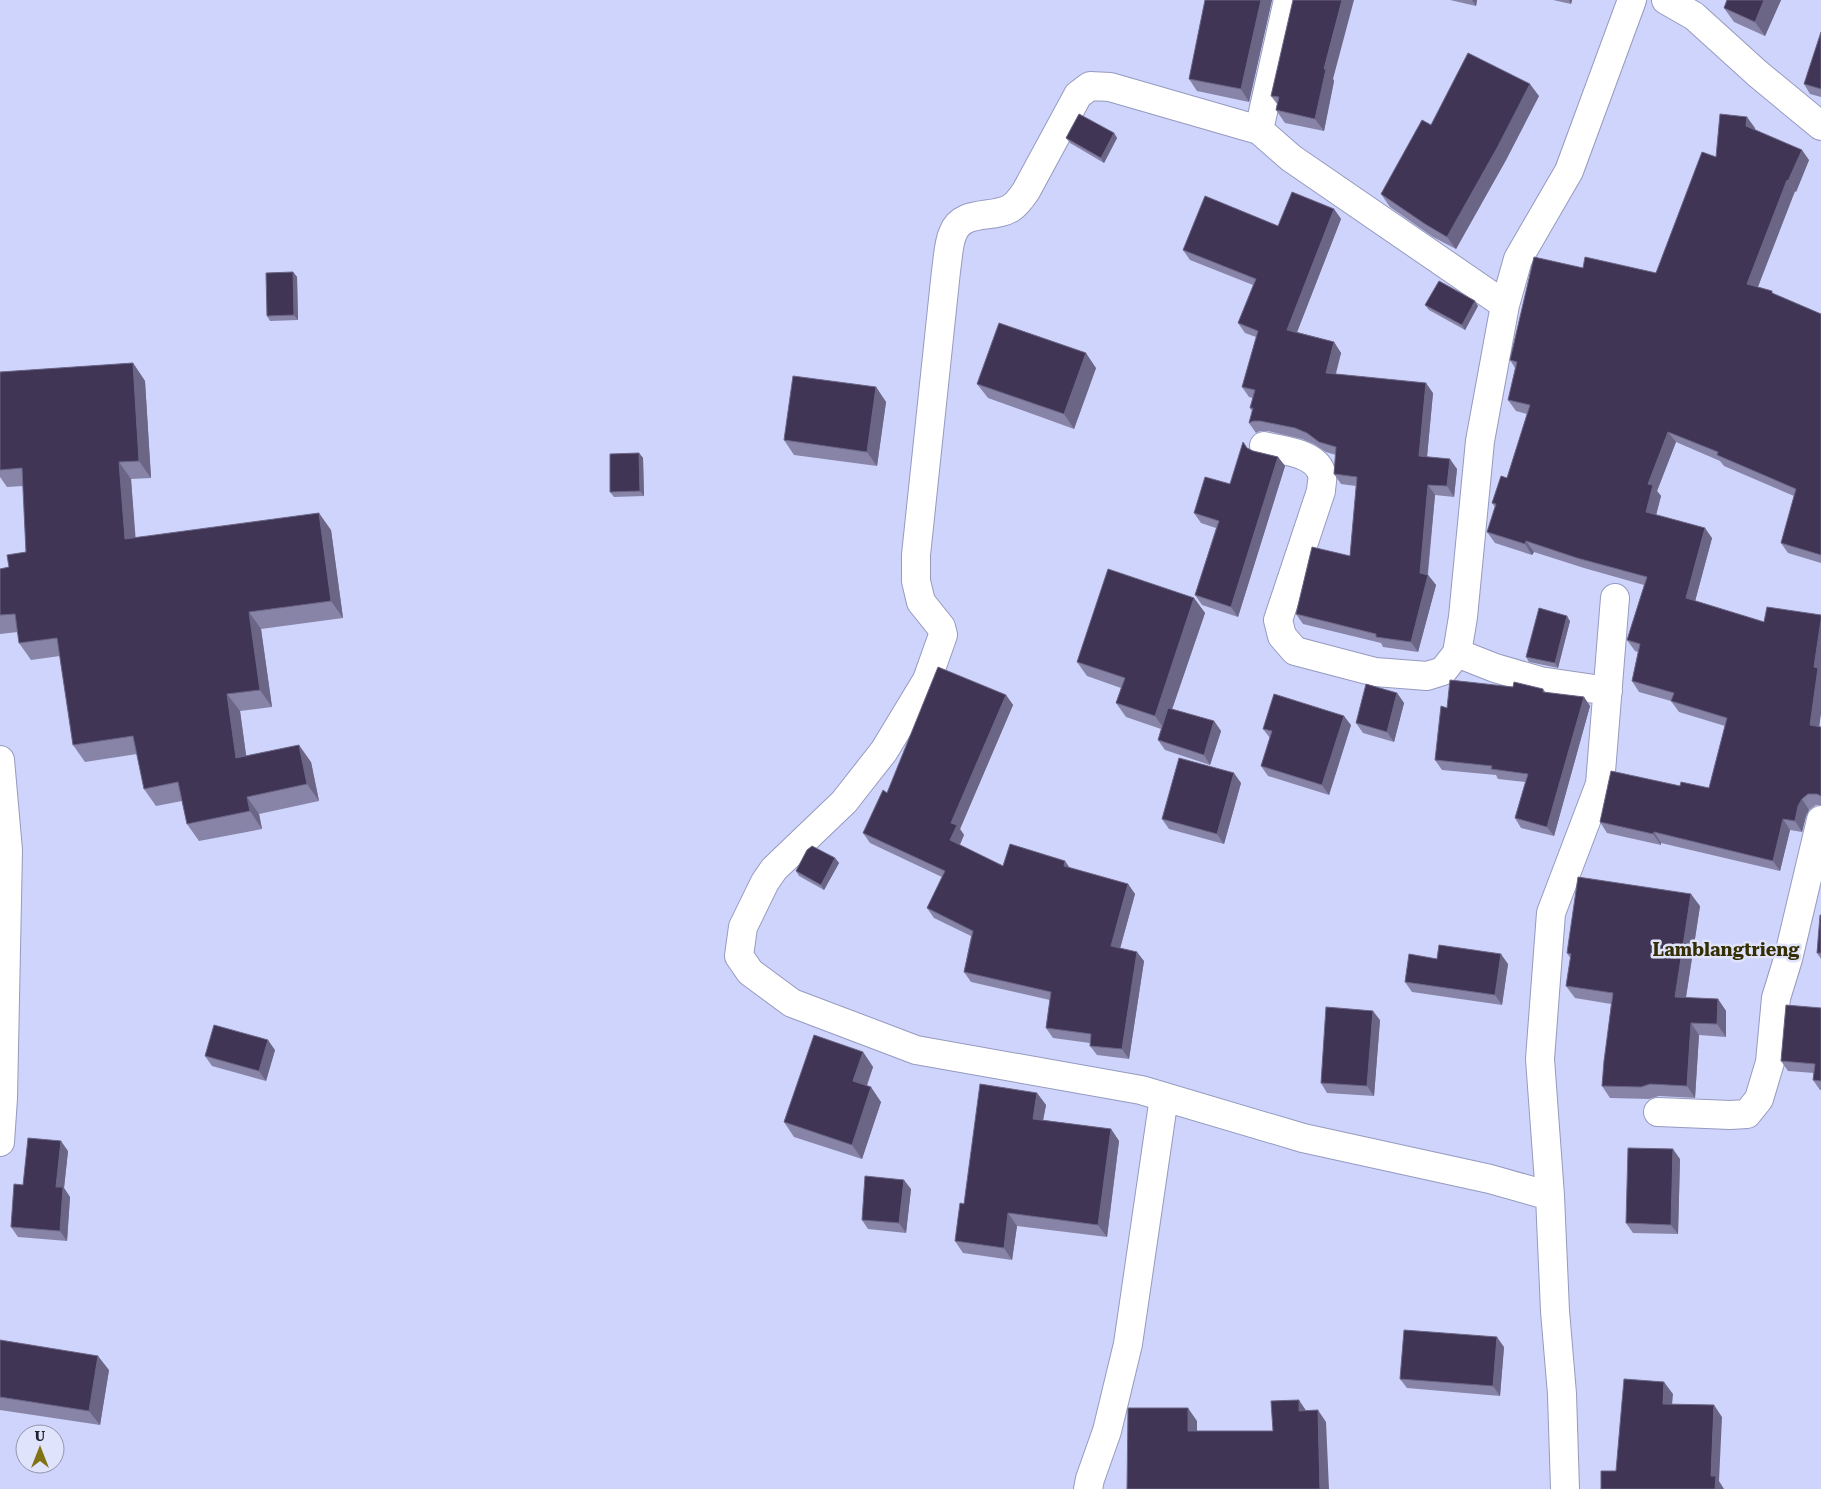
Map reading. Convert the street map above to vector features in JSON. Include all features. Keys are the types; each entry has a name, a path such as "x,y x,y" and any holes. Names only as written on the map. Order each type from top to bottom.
{"street":[{"path":"1259,130 1288,0"},
{"path":"1264,446 1307,457 1318,466 1322,476 1321,491 1278,620 1282,636 1295,651 1375,672 1427,676 1443,671 1457,654 1463,617 1480,441 1505,305 1518,259 1569,171 1632,0"},
{"path":"1666,0 1694,16 1758,74 1821,126"},
{"path":"1505,305 1291,158 1259,130 1110,87 1090,86 1078,95 1026,191 1015,205 1009,209 968,218 957,225 952,234 946,271 916,554 918,594 921,602 941,627 943,635 927,680 884,751 844,802 774,869 765,882 742,927 739,956 750,972 792,1003 916,1050 1141,1090 1303,1138 1490,1179 1550,1196"},
{"path":"1565,1489 1562,1394 1555,1311 1550,1196 1540,1059 1551,913 1600,784 1615,598"},
{"path":"1457,654 1495,668 1540,681 1608,691"},
{"path":"0,760 8,850 3,1098 0,1142"},
{"path":"1658,1112 1747,1114 1759,1099 1770,1062 1776,998 1813,889 1821,820"},
{"path":"1088,1489 1090,1478 1107,1431 1128,1344 1164,1097"}],"building":[{"path":"1205,0 1261,0 1241,89 1189,79"},
{"path":"1293,0 1342,0 1324,69 1326,69 1315,119 1276,110 1279,97 1271,96"},
{"path":"1727,0 1764,0 1755,22 1724,8"},
{"path":"1821,32 1821,89 1804,84"},
{"path":"1468,53 1530,84 1497,148 1447,237 1381,194 1422,120 1431,125"},
{"path":"1079,114 1114,133 1101,158 1066,138"},
{"path":"1720,114 1747,117 1746,126 1802,150 1787,180 1747,284 1772,291 1772,293 1821,314 1821,555 1781,543 1796,489 1717,455 1718,452 1668,432 1648,484 1653,485 1646,512 1705,528 1686,598 1764,622 1767,607 1821,615 1814,667 1818,668 1810,725 1821,727 1821,796 1808,794 1798,806 1795,821 1783,819 1773,861 1654,832 1653,834 1600,822 1611,771 1680,786 1681,782 1709,788 1727,718 1671,701 1674,693 1632,681 1640,644 1627,640 1647,577 1577,558 1526,541 1525,544 1487,532 1496,504 1492,503 1501,476 1507,478 1530,405 1508,400 1517,362 1510,360 1534,257 1583,268 1585,257 1656,273 1702,152 1716,157"},
{"path":"1292,192 1334,209 1287,330 1334,342 1326,373 1426,383 1419,456 1450,459 1447,486 1428,485 1420,573 1428,575 1411,642 1376,637 1376,634 1296,614 1312,547 1350,556 1357,477 1334,474 1336,447 1319,442 1307,433 1295,428 1260,421 1249,423 1253,408 1250,408 1255,390 1242,387 1258,331 1238,323 1256,279 1183,250 1205,196 1278,226"},
{"path":"293,272 294,315 267,316 266,273"},
{"path":"1439,281 1475,301 1462,325 1425,305"},
{"path":"999,323 1086,353 1064,414 977,384"},
{"path":"133,363 139,461 119,462 125,539 319,513 331,601 249,612 260,690 227,694 236,758 299,745 307,784 247,797 250,811 187,824 178,782 144,789 133,736 73,745 57,638 19,643 15,614 0,615 0,569 9,567 7,555 26,552 22,468 0,470 0,372"},
{"path":"793,376 876,387 867,452 784,440"},
{"path":"1243,442 1247,448 1253,451 1278,457 1231,607 1195,595 1219,521 1194,513 1205,477 1230,484"},
{"path":"639,453 640,491 610,492 610,454"},
{"path":"1108,569 1194,598 1155,716 1116,703 1125,678 1077,662"},
{"path":"1539,608 1567,616 1555,663 1526,657"},
{"path":"938,667 1006,695 951,823 957,825 950,840 1003,866 1010,844 1065,861 1064,866 1128,884 1111,946 1137,952 1122,1049 1090,1046 1091,1034 1046,1028 1051,992 964,972 973,931 927,908 945,871 863,833 883,790 887,793"},
{"path":"1450,680 1513,687 1514,682 1543,689 1543,692 1584,697 1547,827 1515,818 1528,774 1491,769 1492,766 1435,760 1441,706 1447,708"},
{"path":"1366,684 1397,693 1387,732 1356,723"},
{"path":"1274,694 1344,716 1322,785 1261,766 1272,731 1263,729"},
{"path":"1168,708 1214,721 1204,755 1158,740"},
{"path":"1179,758 1234,773 1217,834 1162,819"},
{"path":"812,846 835,858 821,885 796,871 807,850"},
{"path":"1578,877 1691,894 1675,997 1718,999 1717,1024 1691,1023 1687,1086 1650,1084 1641,1087 1602,1086 1613,993 1566,986 1571,954 1567,953"},
{"path":"1820,915 1821,953 1817,953"},
{"path":"1439,945 1501,954 1495,995 1405,982 1409,954 1437,959"},
{"path":"1786,1005 1821,1008 1821,1081 1813,1080 1815,1064 1781,1061"},
{"path":"1326,1007 1373,1011 1367,1086 1321,1083"},
{"path":"214,1025 268,1040 259,1071 205,1056"},
{"path":"814,1035 863,1052 853,1081 871,1087 852,1145 784,1122"},
{"path":"980,1084 1037,1093 1033,1119 1111,1129 1098,1225 1008,1213 1004,1248 955,1241 960,1203 964,1204"},
{"path":"28,1138 61,1141 56,1187 63,1187 60,1231 11,1227 14,1184 23,1185"},
{"path":"1628,1148 1673,1149 1671,1225 1626,1223"},
{"path":"865,1176 904,1180 899,1223 862,1220"},
{"path":"1404,1330 1497,1337 1493,1386 1400,1379"},
{"path":"0,1340 98,1356 89,1411 0,1397"},
{"path":"1624,1379 1664,1382 1663,1404 1714,1405 1711,1476 1716,1476 1715,1489 1601,1489 1601,1471 1616,1471"},
{"path":"1299,1400 1299,1411 1318,1410 1320,1489 1127,1489 1128,1408 1188,1408 1188,1431 1273,1431 1271,1401"}],"district":[{"name":"Lamblangtrieng","path":"1726,950"}]}
